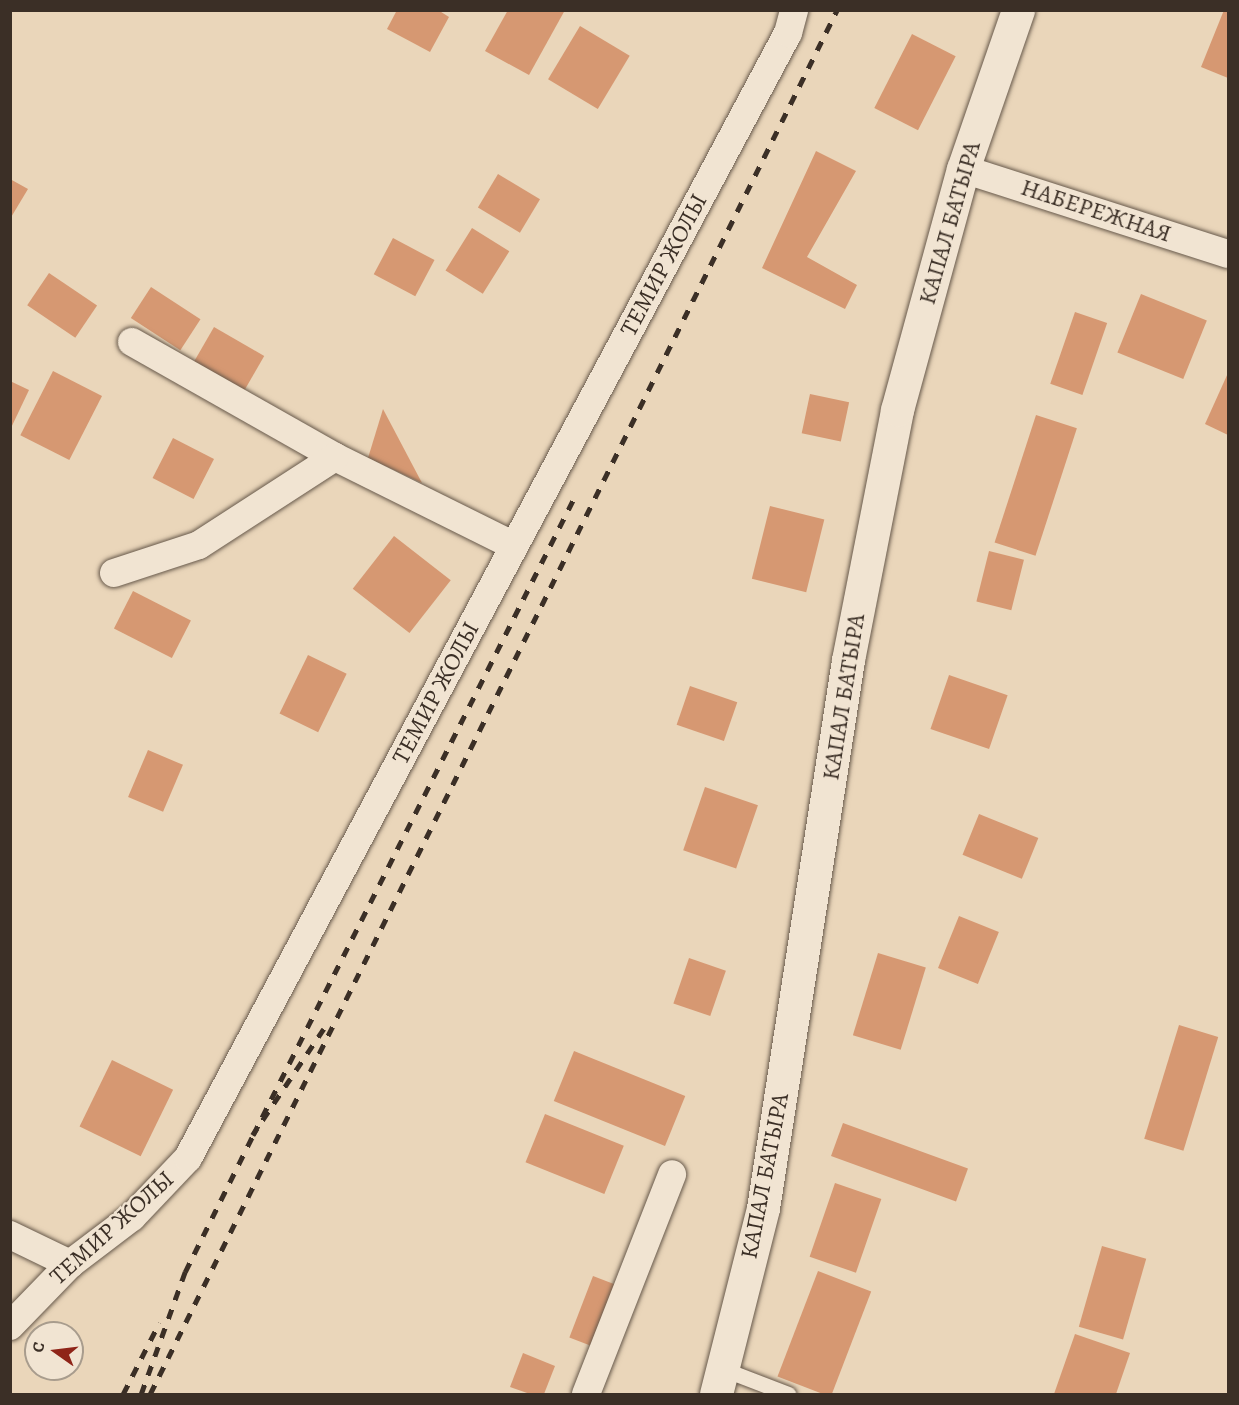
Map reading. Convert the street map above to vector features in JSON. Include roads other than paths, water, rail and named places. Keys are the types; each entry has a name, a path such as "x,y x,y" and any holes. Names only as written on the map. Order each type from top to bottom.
{"main road":[{"name":"КАПАЛ БАТЫРА","path":"719,1382 763,1208 846,671 897,410 963,169 1018,10"}],"street":[{"name":"ТЕМИР ЖОЛЫ","path":"10,1326 70,1264 132,1217 188,1158 788,33 794,10"},
{"name":"НАБЕРЕЖНАЯ","path":"963,169 1228,254"},
{"path":"132,342 335,457 514,546"},
{"path":"114,573 199,545 335,457"},
{"path":"586,1395 672,1174"},
{"path":"10,1235 70,1264"}],"lane":[{"path":"719,1382 788,1395"}],"railway":[{"path":"150,1394 837,10"},
{"path":"324,1029 253,1135 573,500"},
{"path":"141,1394 185,1272 253,1135"},
{"path":"123,1394 159,1323"}]}
